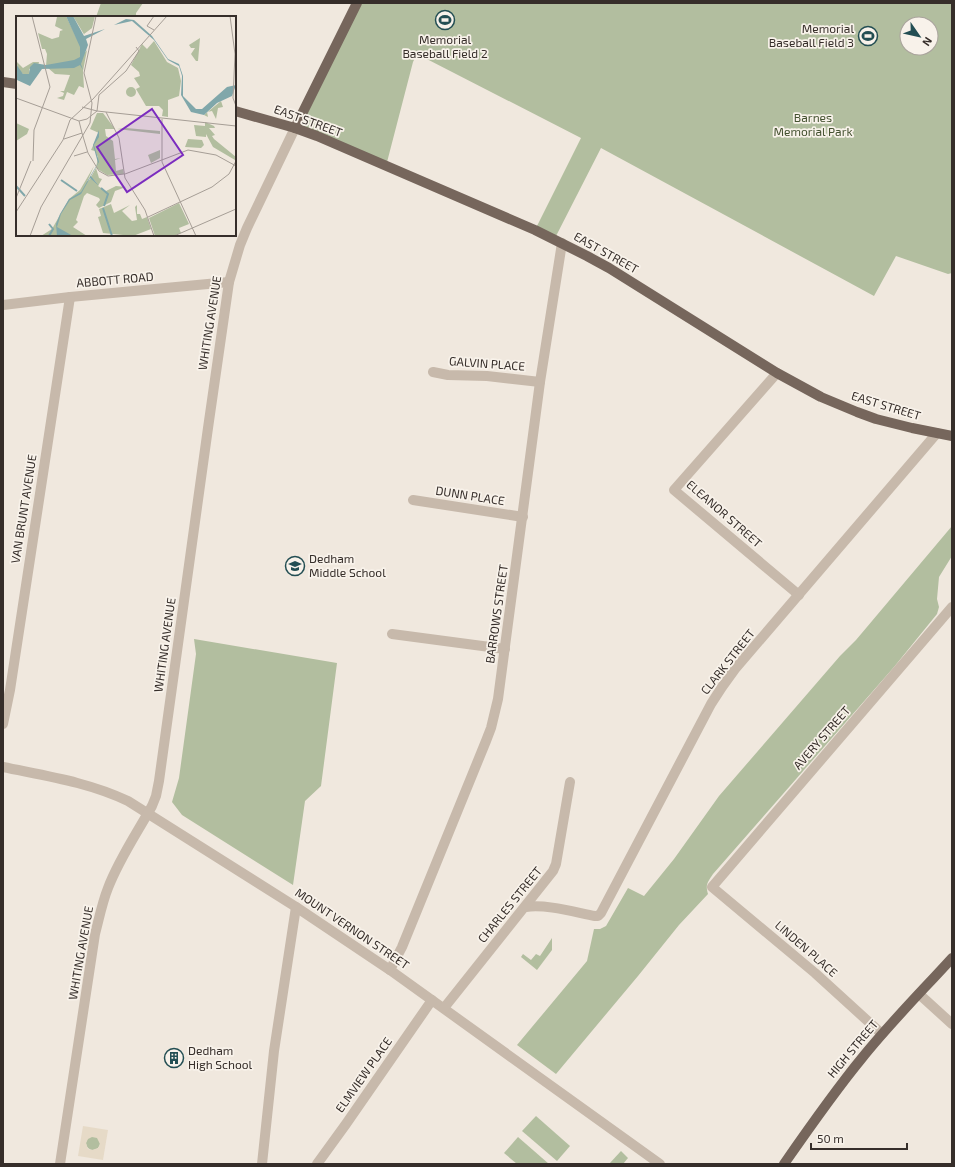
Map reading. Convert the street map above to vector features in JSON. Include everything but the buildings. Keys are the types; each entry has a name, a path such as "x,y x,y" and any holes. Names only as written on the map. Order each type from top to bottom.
{"main road":[{"path":"295,128 357,3"},
{"path":"3,82 16,84"},
{"name":"EAST STREET","path":"236,111 295,128 317,136 562,243 609,268 778,373 821,397 857,412 894,424 952,436"},
{"name":"HIGH STREET","path":"784,1164 826,1104 862,1057 952,958"}],"street":[{"name":"WHITING AVENUE","path":"60,1164 95,934 101,911 108,888 118,865 148,814 160,782 229,282 240,245 247,228 295,128"},
{"name":"BARROWS STREET","path":"390,970 402,946 491,728 498,699 540,382 562,243"},
{"name":"ABBOTT ROAD","path":"3,305 229,282"},
{"name":"VAN BRUNT AVENUE","path":"3,724 10,690 70,297"},
{"name":"GALVIN PLACE","path":"433,372 448,375 487,376 540,382"},
{"name":"ELEANOR STREET","path":"778,373 674,490 799,595"},
{"name":"CLARK STREET","path":"526,906 545,907 595,916 598,916 601,913 701,723 722,687 735,669 936,433"},
{"name":"DUNN PLACE","path":"413,500 523,517"},
{"name":"AVERY STREET","path":"712,887 952,606"},
{"path":"392,634 505,649"},
{"name":"MOUNT VERNON STREET","path":"3,767 63,779 98,789 128,801 296,907 390,970 660,1164"},
{"name":"CHARLES STREET","path":"444,1008 553,871 556,864 570,782"},
{"name":"LINDEN PLACE","path":"712,887 815,973 882,1034"},
{"path":"262,1164 274,1051 296,907"},
{"path":"919,994 952,1024"},
{"name":"ELMVIEW PLACE","path":"317,1164 432,1000"}],"green space":[{"path":"101,3 143,3 136,13 136,16 96,16"},
{"name":"Barnes Memorial Park","path":"357,3 952,3 952,273 948,274 896,256 874,296 601,148 554,240 535,230 581,138 417,54 413,62 386,166 295,128"},
{"path":"952,526 952,556 939,577 937,599 939,607 937,614 894,667 713,874 707,885 708,894 679,925 556,1074 517,1045 587,961 594,929 600,929 606,926 628,888 644,896 674,859 719,796 840,656 856,640"},
{"path":"194,639 337,663 321,786 305,801 293,885 182,815 172,802 179,778 196,654"},
{"path":"552,938 552,950 537,970 521,957 523,954 531,960 536,954 540,956"},
{"path":"536,1116 570,1146 557,1161 522,1131"},
{"path":"93,1136 98,1138 100,1143 98,1148 93,1150 88,1148 86,1143 88,1138"},
{"path":"518,1137 549,1164 517,1164 504,1153"},
{"path":"621,1151 628,1158 623,1164 609,1164"}],"shaded area":[{"path":"83,1126 108,1130 103,1160 78,1156","holes":["92,1137 97,1138 100,1144 98,1148 92,1150 88,1149 86,1143 88,1139"]}],"place":[{"name":"Memorial Baseball Field 2","path":"445,20"},
{"name":"Memorial Baseball Field 3","path":"868,36"},
{"name":"Dedham Middle School","path":"295,566"},
{"name":"Dedham High School","path":"174,1058"}]}
